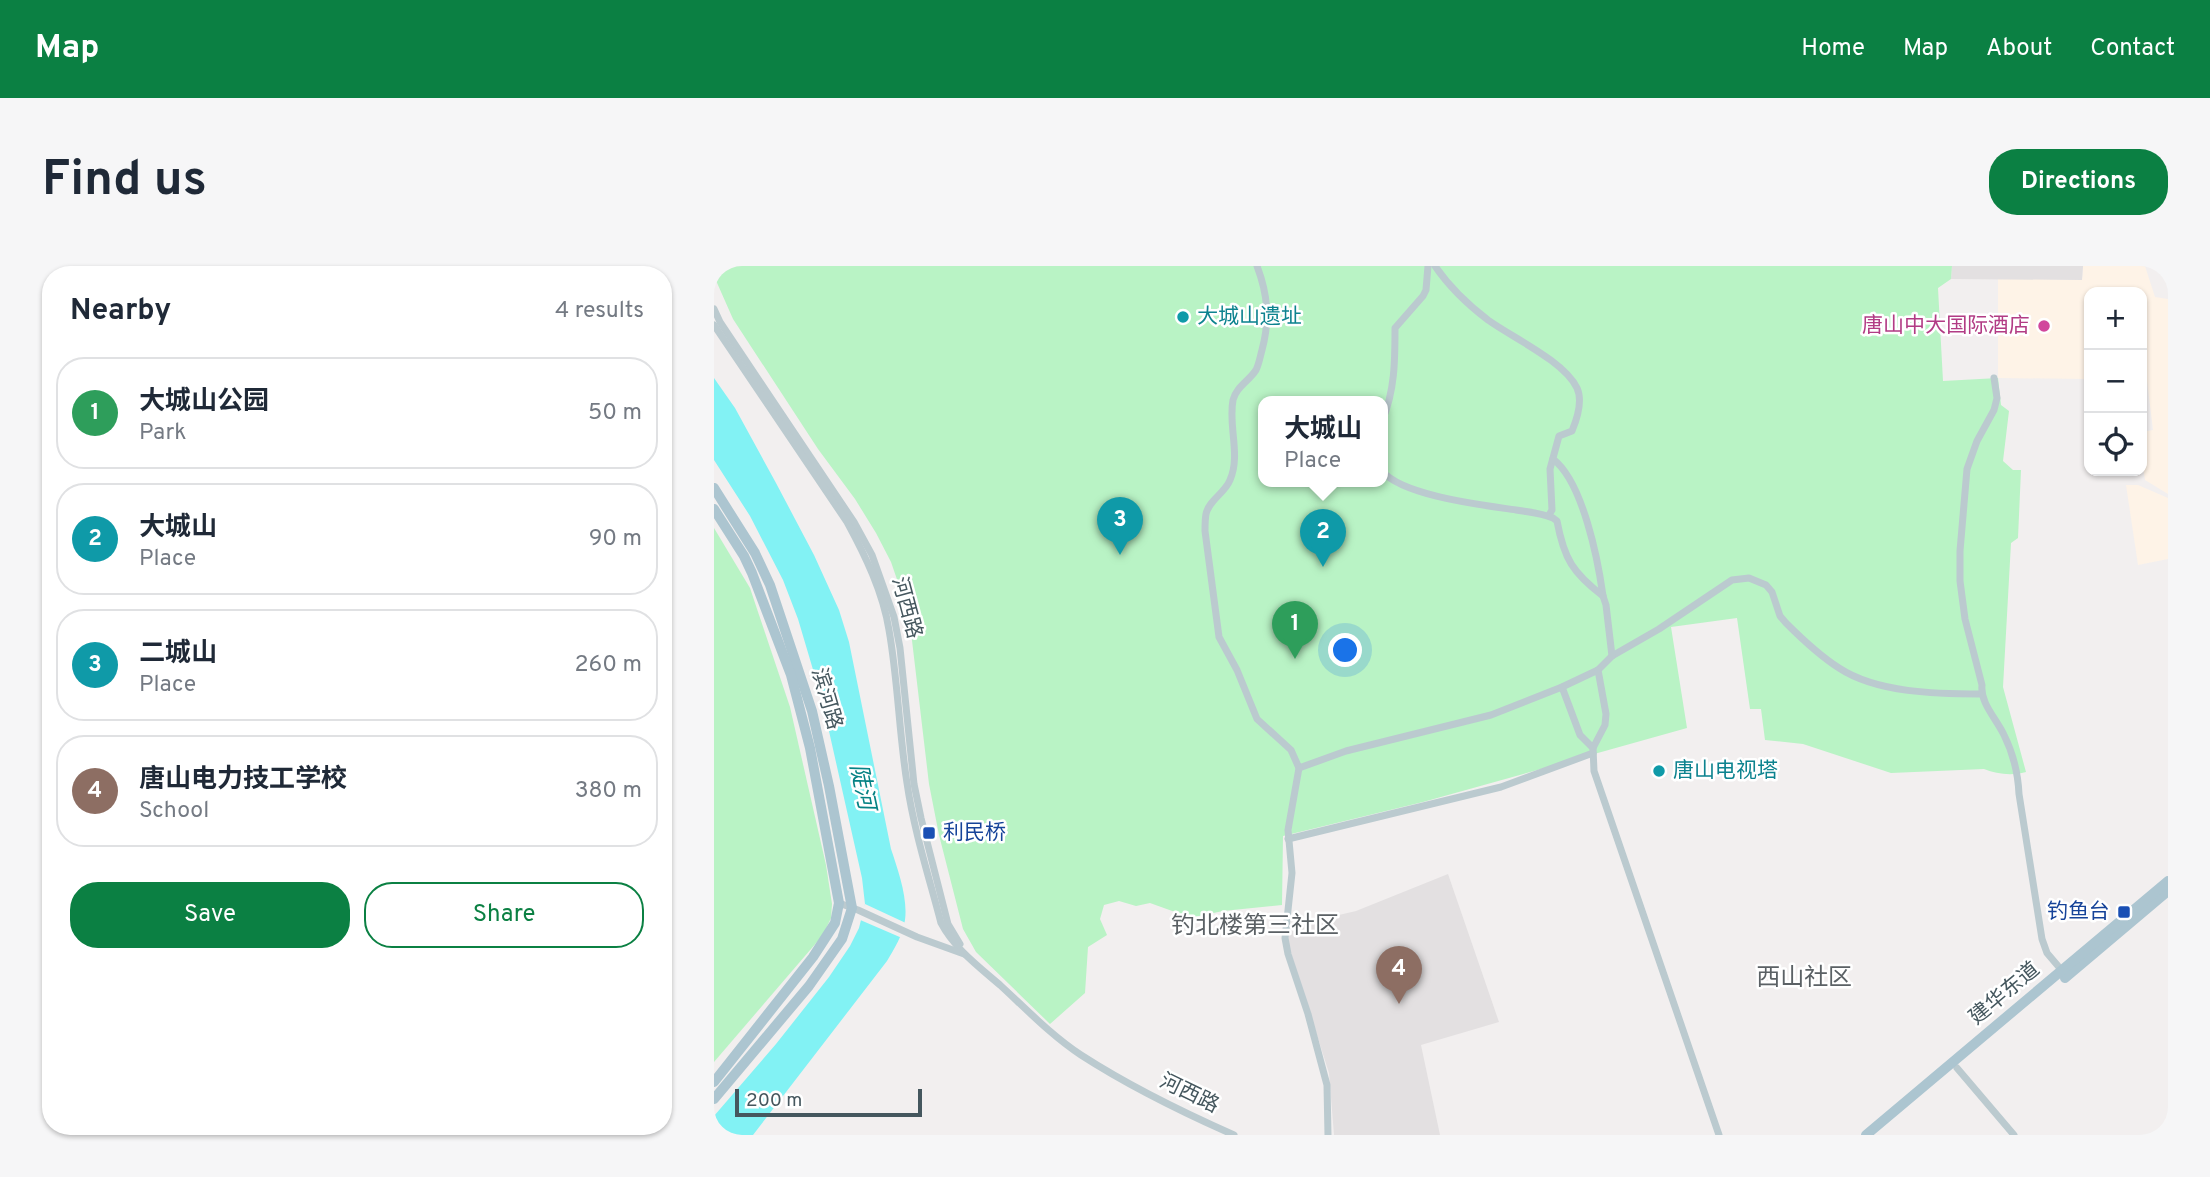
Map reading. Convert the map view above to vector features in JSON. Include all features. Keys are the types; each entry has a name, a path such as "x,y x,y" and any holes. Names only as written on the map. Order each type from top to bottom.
{"main road":[{"name":"滨河路","path":"714,488 755,553 770,585 812,710 855,909 842,939 809,986 714,1099"},
{"name":"滨河路","path":"714,509 752,573 791,676 810,748 839,903"},
{"name":"建华东道","path":"1876,1135 1957,1068 2168,881"},
{"name":"建华东道","path":"1866,1135 2168,891"},
{"path":"714,1082 813,957 835,923 839,903"}],"street":[{"path":"1257,266 1265,286 1268,314 1263,346 1257,369 1234,396 1231,417 1234,454 1232,473 1230,481 1211,503 1206,514 1205,531 1219,637 1237,670 1257,719 1291,750 1299,768 1288,839 1292,873 1285,938 1327,1085 1328,1135"},
{"path":"1388,407 1394,382 1395,328 1423,296 1428,266"},
{"path":"1435,266 1458,296 1489,321 1562,369 1577,388 1575,424 1572,431 1559,436 1553,459 1549,480 1552,510 1549,515"},
{"name":"河西路","path":"714,310 855,522 877,566 894,617 900,648 914,784 921,818 948,923 965,954"},
{"name":"河西路","path":"714,325 847,522 874,580 889,629 912,816 941,923 947,934 965,954 1058,1038 1081,1055 1143,1091 1234,1135"},
{"path":"1994,378 1997,398 1994,410 1977,441 1967,469 1960,581 1965,619 1982,685 1981,694 2004,735 2018,774 2042,939 2047,953 2064,974"},
{"path":"1553,459 1567,473 1591,534 1606,605 1612,656"},
{"path":"1388,477 1433,495 1549,515 1558,522 1567,558 1583,581 1602,596"},
{"path":"1299,768 1346,751 1491,715 1562,687 1598,670 1612,656 1659,629 1718,588 1732,580 1749,578 1766,585 1786,623 1841,670 1884,687 1981,694"},
{"path":"1598,670 1606,714 1605,725 1593,750 1594,771 1719,1135"},
{"path":"1562,687 1580,735 1593,750"},
{"path":"1288,839 1501,787 1593,750"},
{"path":"839,903 905,932 965,954"},
{"path":"1957,1068 2014,1135"}],"shaded area":[{"path":"1952,266 2083,266 2082,280 1951,279"},
{"name":"唐山中大国际酒店","path":"2083,266 2145,266 2155,297 2168,299 2168,494 2145,480 2144,476 2147,476 2147,431 2153,430 2147,381 2147,287 2084,287 2084,379 1998,378 1998,278 2082,280"},
{"path":"2126,485 2138,485 2168,498 2168,559 2138,565"},
{"path":"1448,874 1499,1022 1421,1045 1440,1135 1334,1135 1329,1073 1283,928 1356,911"}],"green space":[{"path":"714,266 1952,266 1951,279 1938,288 1943,381 1998,378 2001,405 2009,411 2003,461 2013,470 2021,470 2018,538 2011,543 2003,687 2026,772 2004,774 1984,769 1891,773 1803,744 1765,740 1761,709 1750,709 1737,618 1671,627 1687,728 1423,802 1283,836 1282,905 1223,911 1180,920 1175,912 1150,903 1136,906 1119,901 1104,905 1100,919 1107,935 1088,947 1085,993 1050,1024 976,952 963,929 929,784 911,632 891,562 855,499 818,449 733,319 714,276"},
{"path":"714,528 750,588 790,707 826,865 832,904 831,918 823,935 714,1062"}],"water":[{"name":"陡河","path":"714,378 735,408 776,483 839,610 849,642 906,911 898,942 887,961 753,1135 714,1135 714,1116 829,977 859,928 865,904 862,878 822,700 798,619 783,580 750,516 714,460"}],"pier":[{"path":"865,904 908,924 902,938 858,919"}],"place":[{"name":"大城山遗址","path":"1183,317"},
{"name":"唐山中大国际酒店","path":"2044,326"},
{"name":"二城山","path":"1120,555"},
{"name":"大城山","path":"1323,567"},
{"name":"大城山公园","path":"1295,659"},
{"name":"唐山电视塔","path":"1659,771"},
{"name":"利民桥","path":"929,833"},
{"name":"钓鱼台","path":"2124,912"},
{"name":"唐山电力技工学校","path":"1399,1004"}],"district":[{"name":"钓北楼第三社区","path":"1255,927"},
{"name":"西山社区","path":"1804,979"}]}
